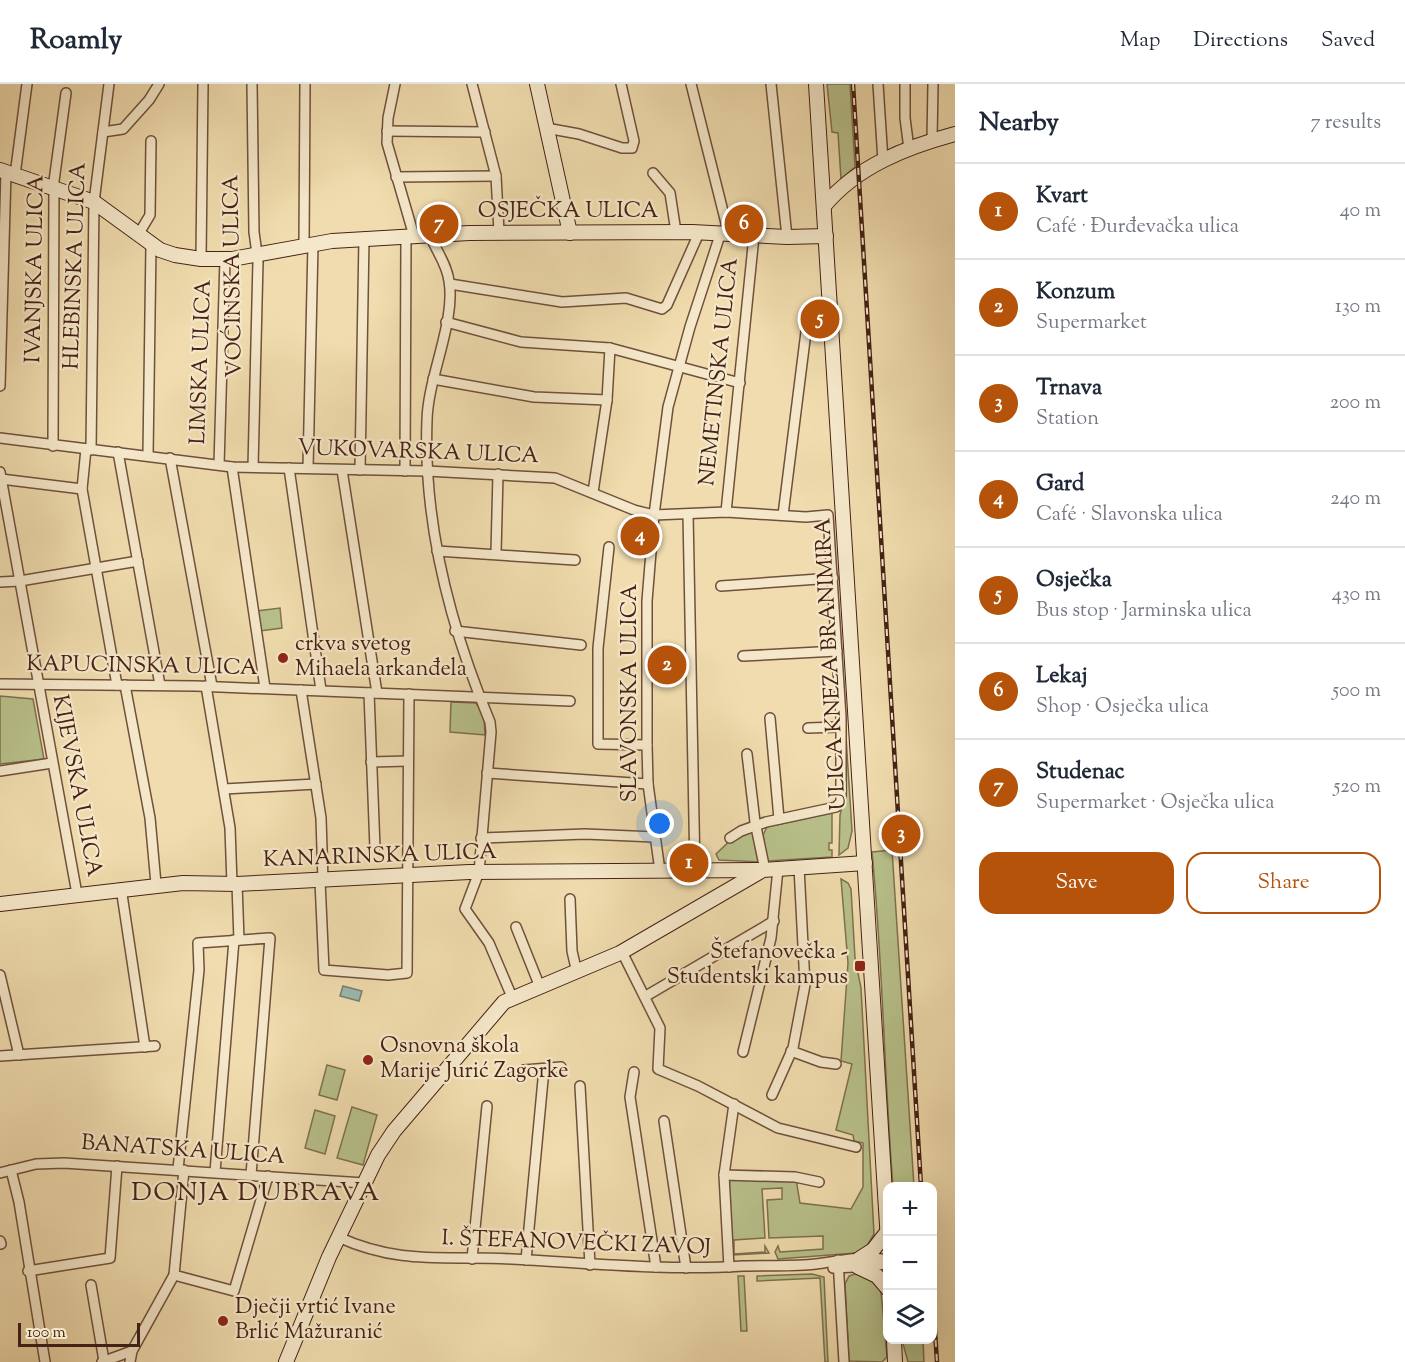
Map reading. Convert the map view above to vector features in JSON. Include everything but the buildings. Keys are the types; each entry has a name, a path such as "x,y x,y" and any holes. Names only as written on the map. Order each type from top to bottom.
{"street":[{"path":"0,386 7,172 27,84"},
{"name":"HLEBINSKA ULICA","path":"109,84 94,202 89,449 82,489 150,818 156,884"},
{"path":"102,132 123,129 149,100 159,84"},
{"path":"201,259 203,84"},
{"name":"VOĆINSKA ULICA","path":"252,84 253,194 257,255 253,467"},
{"path":"305,84 309,244 308,468"},
{"path":"395,84 387,131 390,157 410,236 405,471"},
{"path":"472,84 496,176 500,232"},
{"path":"537,84 570,233"},
{"path":"546,128 579,134 622,148 632,148 634,141 621,84"},
{"path":"691,84 725,235"},
{"path":"771,84 787,237"},
{"name":"ULICA KNEZA BRANIMIRA","path":"816,84 884,1182"},
{"path":"878,84 883,160"},
{"path":"905,84 905,118 909,149"},
{"path":"932,140 933,84"},
{"name":"IVANJSKA ULICA","path":"53,446 55,189 66,93"},
{"path":"387,131 485,132"},
{"path":"824,206 847,183 883,160 932,140 955,134"},
{"path":"138,235 150,215 151,141"},
{"name":"OSJEČKA ULICA","path":"7,172 94,202 151,245 171,254 201,259 257,255 309,244 364,238 500,232 676,232 787,237 826,236"},
{"path":"653,173 670,193 676,232"},
{"path":"396,177 496,176"},
{"path":"450,285 562,302 626,298 662,309 667,305 699,233"},
{"path":"430,235 448,273 450,285 446,322 428,407 427,471 437,551 455,631 490,722 478,872 466,912 489,943 512,997"},
{"name":"SLAVONSKA ULICA","path":"660,871 648,784 647,745 646,613 654,515 668,407 678,365 725,235"},
{"name":"NEMETINSKA ULICA","path":"726,512 754,236"},
{"path":"360,470 364,238"},
{"path":"148,455 151,245"},
{"name":"LIMSKA ULICA","path":"219,465 225,259"},
{"path":"783,515 808,316"},
{"path":"446,322 521,342 610,348 740,383"},
{"path":"593,492 607,400 610,348"},
{"path":"433,379 534,397 607,400"},
{"name":"VUKOVARSKA ULICA","path":"0,438 232,467 427,471 555,478 634,510 654,515 726,512 828,515"},
{"path":"118,452 160,685"},
{"path":"170,458 209,686 230,828 234,884 237,940 215,1172"},
{"name":"LIMSKA ULICA","path":"232,467 265,688"},
{"path":"289,468 321,690"},
{"path":"342,470 373,693 371,762 375,848"},
{"path":"496,553 498,474"},
{"path":"1,476 82,489"},
{"name":"KIJEVSKA ULICA","path":"1,476 77,894"},
{"path":"688,514 702,871 714,875 717,883 713,897"},
{"name":"ULICA KNEZA BRANIMIRA","path":"779,819 840,804 842,797 839,728 841,717 828,515"},
{"path":"609,547 598,648 598,744 647,745"},
{"path":"437,551 496,553 575,560"},
{"path":"0,582 20,581 138,561"},
{"path":"721,586 833,578"},
{"path":"455,631 581,645"},
{"path":"743,656 837,651"},
{"name":"KAPUCINSKA ULICA","path":"0,684 209,686 570,701"},
{"path":"301,690 321,818 324,970 388,975 407,972 409,694"},
{"path":"730,838 756,825 779,819 770,718"},
{"path":"808,728 839,728"},
{"path":"743,1052 774,921 769,869 756,825 747,754"},
{"path":"371,762 408,761"},
{"path":"0,771 52,763"},
{"path":"487,773 648,784"},
{"path":"224,789 316,784"},
{"path":"481,838 585,834 655,837"},
{"name":"KANARINSKA ULICA","path":"0,904 156,884 321,881 478,872 702,871 865,863"},
{"path":"772,1095 791,1051 806,969 799,867"},
{"path":"286,1362 338,1237 364,1183 394,1131 494,1013 512,997 577,973 622,952 713,897 769,869"},
{"path":"0,1056 150,1046 122,888"},
{"path":"570,899 572,951 577,973"},
{"path":"646,996 774,921"},
{"path":"516,927 540,987"},
{"path":"130,1362 132,1351 174,1275 197,993 198,943 270,938 251,1174"},
{"path":"622,952 660,1028 658,1069 734,1104 778,1128 856,1147"},
{"path":"0,975 19,1054"},
{"path":"791,1051 820,1062 836,1064"},
{"path":"524,1070 561,1067"},
{"path":"526,1260 544,1069"},
{"path":"634,1072 630,1104 656,1267"},
{"path":"580,1086 590,1265"},
{"path":"729,1267 724,1175 734,1104"},
{"path":"472,1258 488,1106"},
{"path":"664,1121 686,1268"},
{"name":"BANATSKA ULICA","path":"0,1173 48,1163 181,1169 364,1183"},
{"path":"28,1271 110,1258 117,1166"},
{"path":"11,1170 19,1202 28,1271 45,1362"},
{"path":"724,1175 795,1177 819,1182"},
{"path":"174,1275 234,1292 268,1176"},
{"path":"840,1289 847,1274 873,1250 884,1236"},
{"name":"I. ŠTEFANOVEČKI ZAVOJ","path":"338,1237 403,1257 686,1268 883,1262"},
{"path":"838,1264 844,1362"},
{"path":"819,1265 833,1275 840,1289"},
{"path":"857,1265 878,1276 883,1282"},
{"path":"91,1285 103,1362 132,1351"},
{"path":"894,1344 895,1362"}],"green space":[{"path":"827,84 850,84 855,167 841,179 838,133 832,132"},
{"path":"833,532 852,831 848,848 839,855 840,815 846,791"},
{"path":"280,608 282,628 260,631 257,611"},
{"path":"0,696 33,699 44,759 0,764"},
{"path":"451,702 476,703 484,717 485,735 450,732"},
{"path":"832,813 832,843 829,843 829,850 832,850 832,857 767,861 763,835 767,827"},
{"path":"754,830 761,862 719,860 716,854 734,837"},
{"path":"892,850 914,1182 893,1182 872,852"},
{"path":"841,879 848,883 851,889 855,958 861,988 874,1234 867,1246 856,1253 778,1259 775,1252 778,1246 780,1252 823,1249 823,1236 769,1238 767,1200 782,1199 782,1188 762,1189 765,1238 734,1240 734,1254 765,1252 765,1246 769,1253 733,1255 728,1177 796,1179 800,1203 851,1209 863,1187 863,1143 854,1141 853,1135 836,1130 852,1064 841,1061 848,963"},
{"path":"327,1065 345,1070 337,1100 319,1095"},
{"path":"352,1107 377,1115 363,1165 337,1158"},
{"path":"315,1110 335,1116 325,1154 305,1148"},
{"path":"860,1272 878,1284 883,1314 883,1344 886,1344 887,1357 882,1362 849,1361 845,1284 849,1276"},
{"path":"812,1274 824,1277 828,1362 825,1362 820,1278 757,1281 757,1276"},
{"path":"738,1276 744,1276 747,1331 741,1331"},
{"path":"903,1344 923,1344 924,1362 908,1362"}],"water":[{"path":"343,986 362,991 359,1001 340,996"}],"railway":[{"path":"853,84 921,1182"},
{"path":"932,1290 937,1362"}],"place":[{"name":"Studenac","path":"439,224"},
{"name":"Lekaj","path":"744,224"},
{"name":"Osječka","path":"820,319"},
{"name":"Gard","path":"640,536"},
{"name":"crkva svetog Mihaela arkanđela","path":"283,658"},
{"name":"Konzum","path":"667,665"},
{"name":"Trnava","path":"901,834"},
{"name":"Kvart","path":"689,863"},
{"name":"Štefanovečka - Studentski kampus","path":"860,966"},
{"name":"Osnovna škola Marije Jurić Zagorke","path":"368,1060"},
{"name":"Dječji vrtić Ivane Brlić Mažuranić","path":"223,1321"}],"district":[{"name":"DONJA DUBRAVA","path":"256,1193"}]}
